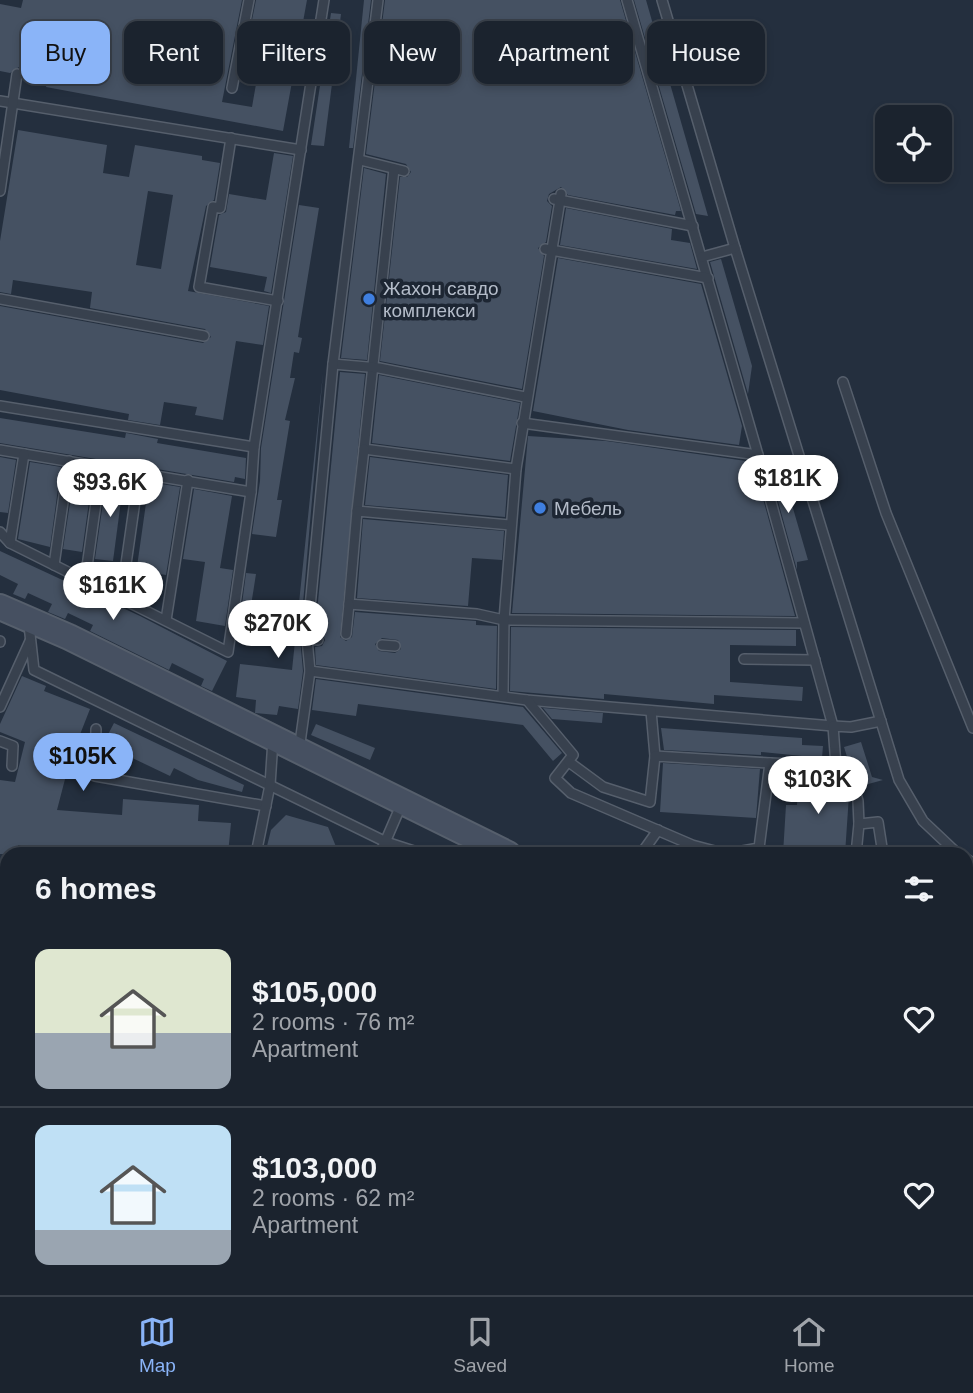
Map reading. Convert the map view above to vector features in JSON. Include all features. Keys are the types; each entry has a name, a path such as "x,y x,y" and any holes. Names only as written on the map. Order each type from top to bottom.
{"main road":[{"path":"0,607 29,629 274,738 494,847"}],"lane":[{"path":"232,88 248,0"},
{"path":"0,532 10,543 228,652 251,492 254,447 324,0"},
{"path":"299,751 310,671 307,639 333,364 378,0"},
{"path":"627,0 833,726 835,766"},
{"path":"662,0 734,248 881,721 905,790 923,821 951,847"},
{"path":"0,191 17,74"},
{"path":"0,101 301,150"},
{"path":"231,138 220,208 213,207 200,287 278,300"},
{"path":"359,160 404,171"},
{"path":"346,634 357,511 392,221 394,169"},
{"path":"503,696 499,654 516,469 525,397 559,198 693,226"},
{"path":"702,257 734,248"},
{"path":"549,249 708,278"},
{"path":"0,299 204,336"},
{"path":"333,364 374,368 525,397"},
{"path":"843,382 890,524 973,728"},
{"path":"0,406 254,447"},
{"path":"522,423 758,455"},
{"path":"365,449 516,469"},
{"path":"0,450 251,492"},
{"path":"10,543 24,454"},
{"path":"54,565 69,461"},
{"path":"85,581 101,467"},
{"path":"121,599 139,473"},
{"path":"166,620 188,481"},
{"path":"357,511 511,526"},
{"path":"349,604 477,614 504,620 804,623"},
{"path":"0,707 29,629"},
{"path":"29,629 34,670 401,847"},
{"path":"307,639 318,640"},
{"path":"382,645 395,646"},
{"path":"744,659 815,660"},
{"path":"310,671 527,699 651,711 851,727 881,721"},
{"path":"527,699 573,755 555,778 571,793 700,847"},
{"path":"569,762 603,787 650,802 655,756 651,711"},
{"path":"96,729 94,776 266,806"},
{"path":"257,847 270,785 274,738"},
{"path":"0,741 13,746 12,766"},
{"path":"655,756 848,766 858,801 857,847"},
{"path":"759,847 770,763"},
{"path":"384,847 402,802"},
{"path":"859,824 878,822 882,847"},
{"path":"645,847 658,830"}],"building":[{"path":"23,0 242,0 222,102 252,107 256,84 292,84 283,131 46,87 47,84 110,84 110,21 21,21 21,70 19,67 10,73 0,71 0,4 21,8"},
{"path":"256,0 307,0 303,21 252,21"},
{"path":"364,0 371,0 368,21 364,21 364,58 353,148 349,148"},
{"path":"385,0 620,0 626,21 474,21 474,84 633,84 633,45 681,211 676,211 675,215 568,195 561,187 549,194 547,201 552,206 546,242 538,248 544,256 522,389 380,361 400,177 407,177 411,172 406,164 366,154 375,84 460,84 460,21 382,21"},
{"path":"634,0 646,0 652,21 647,21 647,45"},
{"path":"331,13 341,14 340,21 330,21"},
{"path":"320,84 332,84 324,146 311,145"},
{"path":"658,84 670,84 708,216 696,214"},
{"path":"18,130 107,145 103,173 129,177 135,145 202,156 202,160 220,163 214,200 206,206 188,291 269,306 263,345 236,341 223,420 195,415 197,407 164,402 160,425 128,420 129,414 0,390 0,306 203,343 211,337 205,329 90,308 92,292 13,280 11,294 0,292 0,241","holes":["148,191 173,195 161,269 136,265"]},
{"path":"274,153 293,156 271,293 264,291 267,277 210,267 219,215 226,212 229,194 266,200"},
{"path":"364,168 386,174 367,360 341,358"},
{"path":"299,205 319,208 298,337 302,338 299,353 294,352 290,378 295,378 285,420 290,421 277,500 282,500 276,537 252,534 260,481 261,448"},
{"path":"566,208 672,229 671,240 690,243 697,269 560,245"},
{"path":"558,258 701,284 742,426 739,445 628,430 533,411"},
{"path":"721,259 752,366 748,394 710,262"},
{"path":"340,372 365,374 340,637 346,641 352,637 355,612 476,621 476,625 497,626 496,689 316,665 315,647 322,646 325,640 323,635 315,633","holes":["382,638 398,640 401,649 395,653 379,651 375,644"]},
{"path":"323,373 300,638 303,671 298,709 279,706 277,715 255,713 256,700 236,697 240,664 292,670"},
{"path":"379,375 520,403 510,461 372,443"},
{"path":"0,418 125,438 126,433 158,439 157,443 246,458 245,479 235,477 234,482 151,468 151,464 127,460 126,464 0,443"},
{"path":"528,436 606,441 753,462 795,616 512,613"},
{"path":"0,457 16,460 8,513 0,512"},
{"path":"370,457 508,475 505,517 365,505"},
{"path":"30,462 61,467 50,547 18,539"},
{"path":"768,465 781,467 808,560 797,562 797,570"},
{"path":"75,470 93,473 82,552 63,549"},
{"path":"107,475 124,478 113,561 95,559"},
{"path":"149,482 180,487 166,575 153,573 151,590 134,588"},
{"path":"194,489 232,496 220,568 233,570 225,626 196,621 205,562 183,559"},
{"path":"363,519 504,531 502,560 472,558 468,606 357,598"},
{"path":"0,551 140,616 227,661 212,691 201,686 204,679 172,663 169,670 90,631 93,625 68,613 65,619 48,612 52,604 28,593 25,599 13,594 18,584 0,575"},
{"path":"246,573 256,574 250,612 242,628 239,628"},
{"path":"511,627 796,630 796,646 730,645 730,682 803,687 802,701 714,695 714,704 604,694 604,699 510,691"},
{"path":"22,676 46,686 44,691 90,709 70,760 57,810 122,815 123,799 199,805 198,821 231,823 229,847 0,847 0,780 15,782 25,742 0,732 0,724"},
{"path":"316,679 523,707 562,753 553,761 523,725 358,704 356,716 312,710"},
{"path":"543,708 603,713 602,723 552,719"},
{"path":"114,723 244,785 242,792 198,780 174,768 170,776 103,744"},
{"path":"316,724 375,748 370,760 311,735"},
{"path":"661,728 802,738 802,745 823,746 822,758 761,752 761,755 664,750"},
{"path":"861,742 872,777 883,780 861,786 855,765 848,760 844,747"},
{"path":"663,763 760,769 756,818 660,812"},
{"path":"799,771 843,775 849,795 845,847 783,847 786,805 797,805"},
{"path":"286,815 328,827 336,847 267,847 271,830"}],"place":[{"name":"Жахон савдо комплекси","path":"369,299"},
{"name":"Мебель","path":"540,508"}]}
